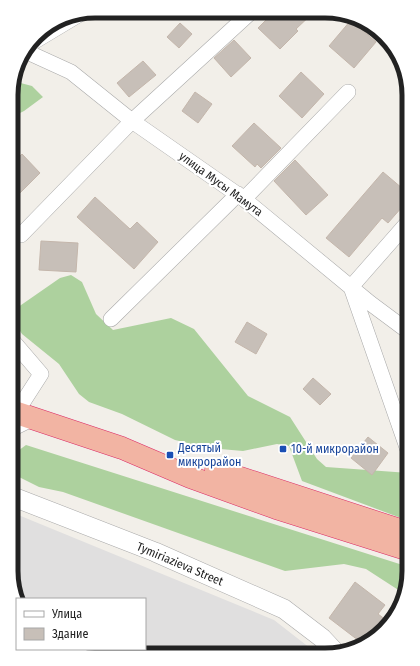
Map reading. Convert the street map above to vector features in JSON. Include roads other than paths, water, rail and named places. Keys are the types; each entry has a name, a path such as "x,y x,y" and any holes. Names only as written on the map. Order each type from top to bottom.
{"highway":[{"path":"18,411 170,455 402,531"},
{"path":"18,411 122,448 190,477 276,508 402,548"}],"street":[{"path":"18,234 21,235 132,121 244,18"},
{"name":"улица Мусы Мамута","path":"30,54 70,72 132,121 241,197 402,327"},
{"path":"111,319 241,197 348,92"},
{"path":"402,229 351,287 402,432"},
{"path":"18,347 41,374 18,409"},
{"name":"Tymiriazieva Street","path":"18,499 155,552 284,609 322,638 331,647"}],"place":[{"name":"10-й микрорайон","path":"283,449"},
{"name":"Десятый микрорайон","path":"170,455"}]}
